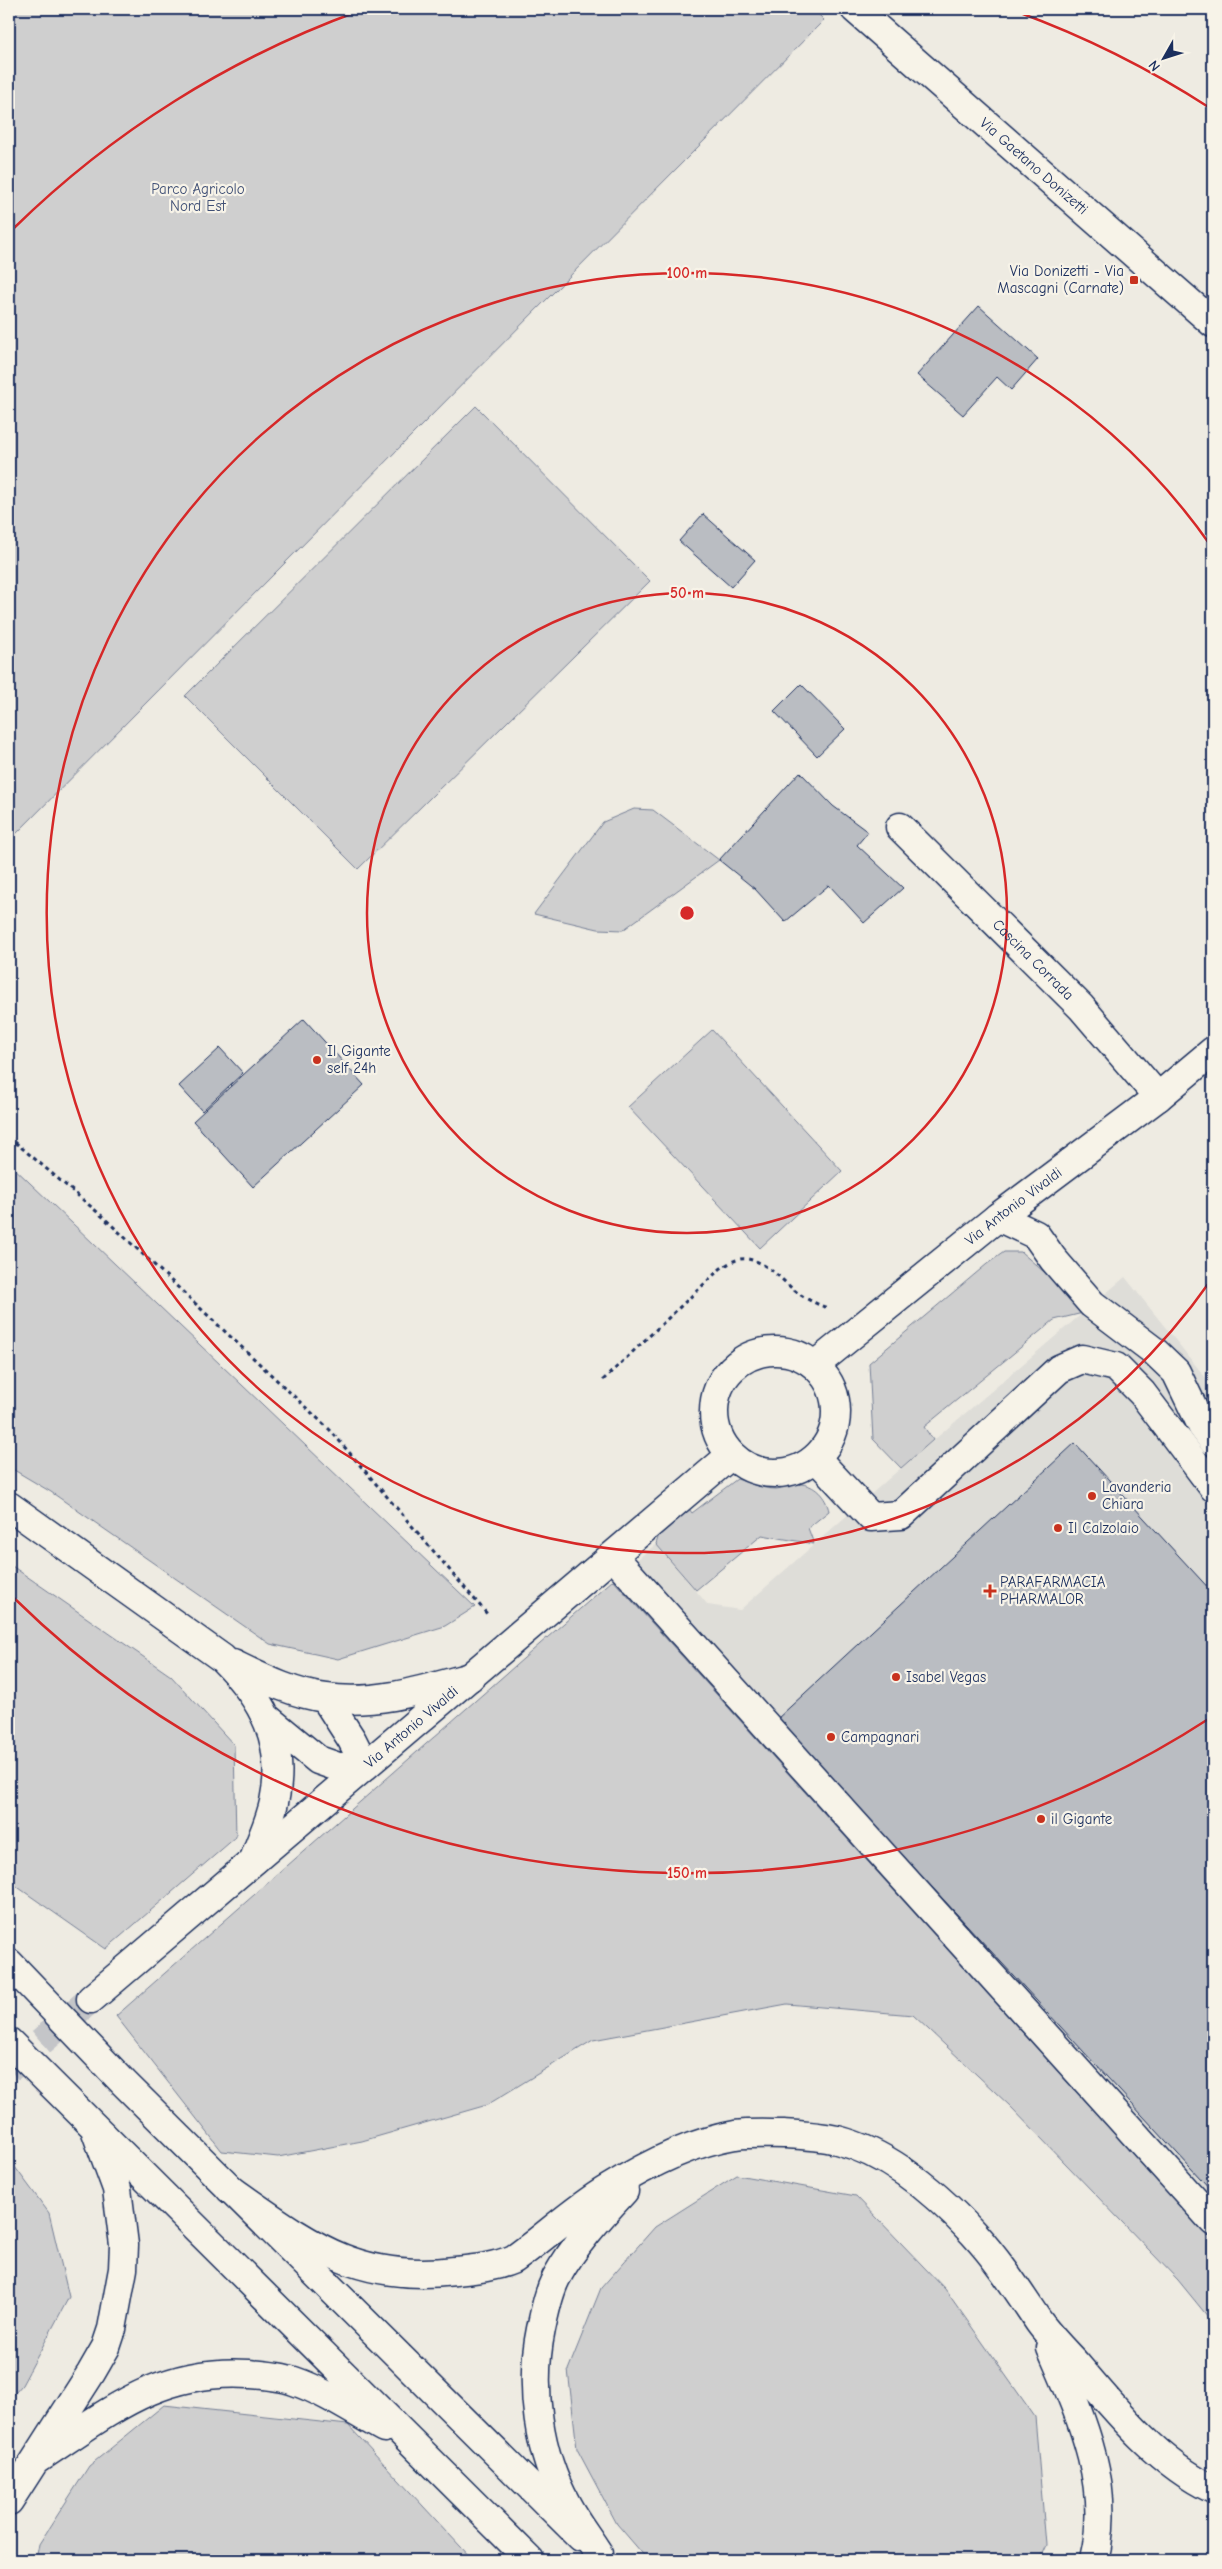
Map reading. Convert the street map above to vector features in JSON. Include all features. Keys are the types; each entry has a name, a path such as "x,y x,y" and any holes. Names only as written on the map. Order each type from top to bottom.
{"main road":[{"name":"Via Gaetano Donizetti","path":"855,9 1213,323"},
{"name":"Cascina Corrada","path":"900,827 1081,1007 1158,1097"},
{"name":"Via Antonio Vivaldi","path":"815,1365 998,1217 1158,1097 1213,1051"},
{"path":"998,1217 1036,1235 1053,1259 1092,1304 1154,1351 1176,1372 1202,1426 1213,1441"},
{"path":"765,1351 782,1351 800,1355 815,1365 828,1381 835,1401 836,1422 829,1441 816,1458 800,1468 782,1473 763,1472 746,1466 731,1455 720,1438 714,1420 714,1400 721,1382 733,1366 748,1356 765,1351"},
{"path":"816,1458 871,1517 901,1515 1059,1369 1082,1359 1116,1367 1142,1393 1213,1487"},
{"name":"Via Antonio Vivaldi","path":"91,1999 731,1455"},
{"path":"9,1506 222,1658 266,1680 324,1698 347,1700 405,1694 470,1677"},
{"path":"613,1556 1213,2220"},
{"path":"222,1658 244,1680 266,1717 275,1738 279,1758 274,1804 254,1860"},
{"path":"266,1717 318,1760 338,1767 365,1766 352,1740 324,1698"},
{"path":"9,1963 124,2083 601,2557"},
{"path":"9,2042 93,2123 530,2560"},
{"path":"9,2501 106,2347 123,2269 124,2245 117,2189 93,2123"},
{"path":"230,2189 299,2236 322,2250 350,2263 384,2272 429,2274 492,2266 514,2259 604,2191 647,2166 712,2141 736,2135 804,2136 836,2140 867,2150 904,2172 971,2231 998,2261 1041,2324 1126,2422 1162,2454 1213,2489"},
{"path":"601,2557 567,2505 551,2466 540,2424 534,2387 537,2349 547,2302 560,2273 588,2230 647,2166"},
{"path":"1041,2324 1084,2425 1094,2460 1098,2517 1098,2535 1094,2560"},
{"path":"36,2460 139,2393 181,2379 234,2373 293,2380 330,2397 416,2447"}],"path":[{"path":"9,1138 102,1216 330,1430 512,1642"},
{"path":"603,1380 720,1269 734,1260 749,1259 771,1270 795,1290 815,1303 831,1309"}],"shaded area":[{"name":"il Gigante","path":"1125,1277 1213,1387 1213,2243 613,1580 656,1544 708,1605 740,1610 894,1474"}],"green space":[{"name":"Parco Agricolo Nord Est","path":"9,9 813,9 824,20 9,841"},
{"path":"476,406 650,581 358,869 185,696"},
{"path":"634,809 653,810 719,860 623,930 598,929 534,914 603,822"},
{"path":"712,1030 842,1171 760,1248 628,1107"},
{"path":"9,1163 475,1607 445,1626 338,1659 270,1644 51,1492 9,1467"},
{"path":"1004,1252 1021,1252 1058,1284 1083,1313 1054,1320 924,1427 933,1440 901,1468 873,1439 869,1363 987,1264"},
{"path":"737,1479 771,1489 799,1484 810,1486 819,1492 829,1511 808,1528 814,1544 762,1535 696,1590 656,1544 661,1528 687,1506 692,1513"},
{"path":"9,1564 171,1676 234,1745 236,1837 106,1949 9,1881"},
{"path":"613,1580 1213,2243 1213,2323 1178,2280 1010,2106 913,2015 787,2004 593,2040 487,2105 362,2141 278,2157 222,2151 116,2016"},
{"path":"9,2159 49,2213 69,2297 22,2385 9,2400"},
{"path":"737,2175 856,2196 945,2289 1035,2417 1046,2545 1039,2560 648,2560 617,2524 577,2449 568,2370 601,2288 655,2227"},
{"path":"164,2405 348,2425 473,2560 36,2560 39,2544 89,2466"}],"building":[{"path":"979,306 1038,359 1011,390 997,377 963,415 917,375"},
{"path":"703,514 755,560 731,587 679,541"},
{"path":"801,684 845,729 817,756 774,711"},
{"path":"800,772 833,806 868,832 857,845 903,888 864,923 829,885 785,922 755,889 719,860"},
{"path":"304,1019 364,1085 253,1187 193,1121"},
{"path":"220,1048 243,1073 202,1111 179,1086"},
{"name":"il Gigante","path":"1075,1443 1213,1593 1213,2192 777,1719"}],"tunnel":[{"path":"9,2069 91,1999"}],"place":[{"name":"Via Donizetti - Via Mascagni (Carnate)","path":"1134,280"},
{"name":"Il Gigante self 24h","path":"317,1060"},
{"name":"Lavanderia Chiara","path":"1092,1496"},
{"name":"Il Calzolaio","path":"1058,1528"},
{"name":"PARAFARMACIA PHARMALOR","path":"990,1591"},
{"name":"Isabel Vegas","path":"896,1677"},
{"name":"Campagnari","path":"831,1737"},
{"name":"il Gigante","path":"1041,1819"}]}
